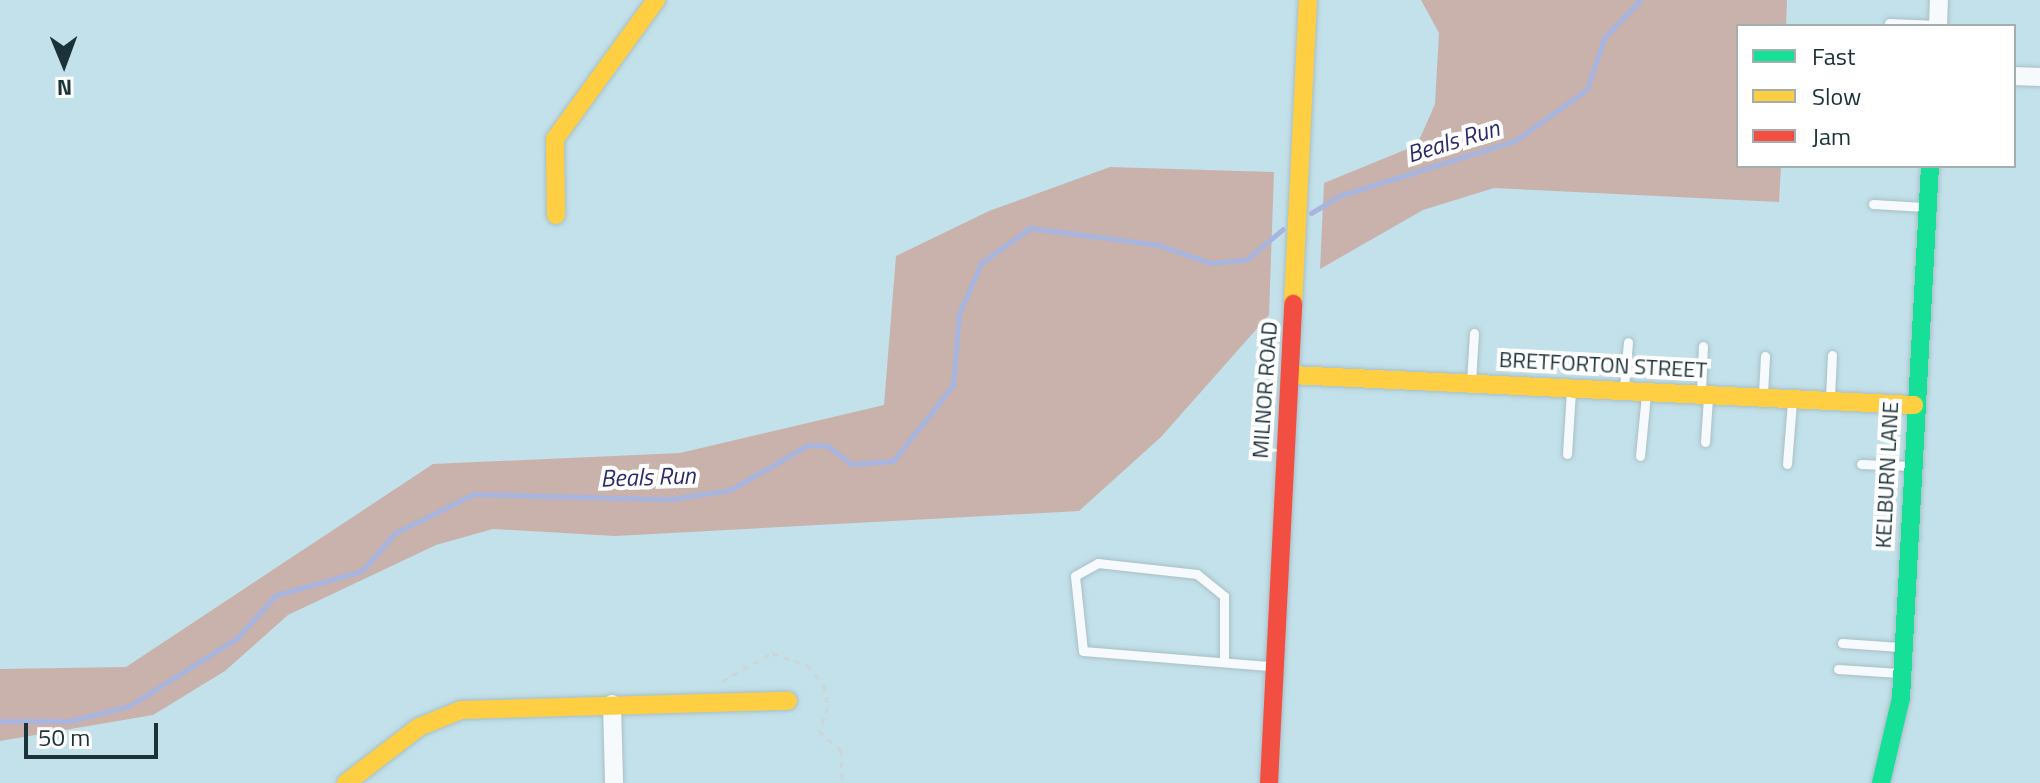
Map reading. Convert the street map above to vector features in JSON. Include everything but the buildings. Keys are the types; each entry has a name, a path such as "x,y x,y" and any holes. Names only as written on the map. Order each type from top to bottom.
{"street":[{"path":"556,215 555,139 656,0"},
{"name":"MILNOR ROAD","path":"1269,783 1308,0"},
{"path":"1938,24 1939,0"},
{"path":"2016,76 2040,77"},
{"name":"KELBURN LANE","path":"1881,783 1902,673 1914,405 1930,168"},
{"name":"BRETFORTON STREET","path":"1291,375 1914,405"},
{"path":"346,783 419,727 461,710 788,701"},
{"path":"612,704 614,783"}],"lane":[{"path":"1889,23 1914,24"},
{"path":"1873,204 1927,207"},
{"path":"1471,382 1474,333"},
{"path":"1624,390 1628,342"},
{"path":"1703,346 1705,442"},
{"path":"1830,401 1832,355"},
{"path":"1763,397 1765,356"},
{"path":"1567,454 1572,388"},
{"path":"1640,456 1646,392"},
{"path":"1787,464 1793,399"},
{"path":"1861,464 1911,466"},
{"path":"1224,662 1224,596 1197,574 1098,563 1075,576 1083,651 1274,666"},
{"path":"1842,643 1903,647"},
{"path":"1838,669 1902,673"}],"shaded area":[{"path":"1421,0 1787,0 1786,24 1736,24 1736,168 1781,168 1779,202 1494,188 1423,210 1320,269 1324,183 1417,145 1435,104 1439,33"},
{"path":"1110,167 1274,172 1269,315 1161,437 1079,511 615,536 493,529 436,545 288,615 225,671 153,715 0,741 0,669 126,667 433,464 680,453 884,405 896,256 989,211"}],"waterway":[{"name":"Beals Run","path":"1311,213 1339,196 1515,141 1587,89 1604,38 1640,0"},
{"name":"Beals Run","path":"0,721 70,721 129,706 237,638 276,595 362,571 395,533 474,494 670,499 730,490 808,445 828,446 851,464 893,461 953,385 959,314 981,263 1030,228 1159,245 1210,263 1246,260 1283,229"}],"traffic: fast":[{"path":"1881,783 1901,698 1930,168"}],"traffic: slow":[{"path":"556,215 555,139 656,0"},
{"path":"1293,304 1308,0"},
{"path":"1291,375 1914,405"},
{"path":"346,783 419,727 461,710 788,701"}],"traffic: jam":[{"path":"1269,783 1293,304"}]}
